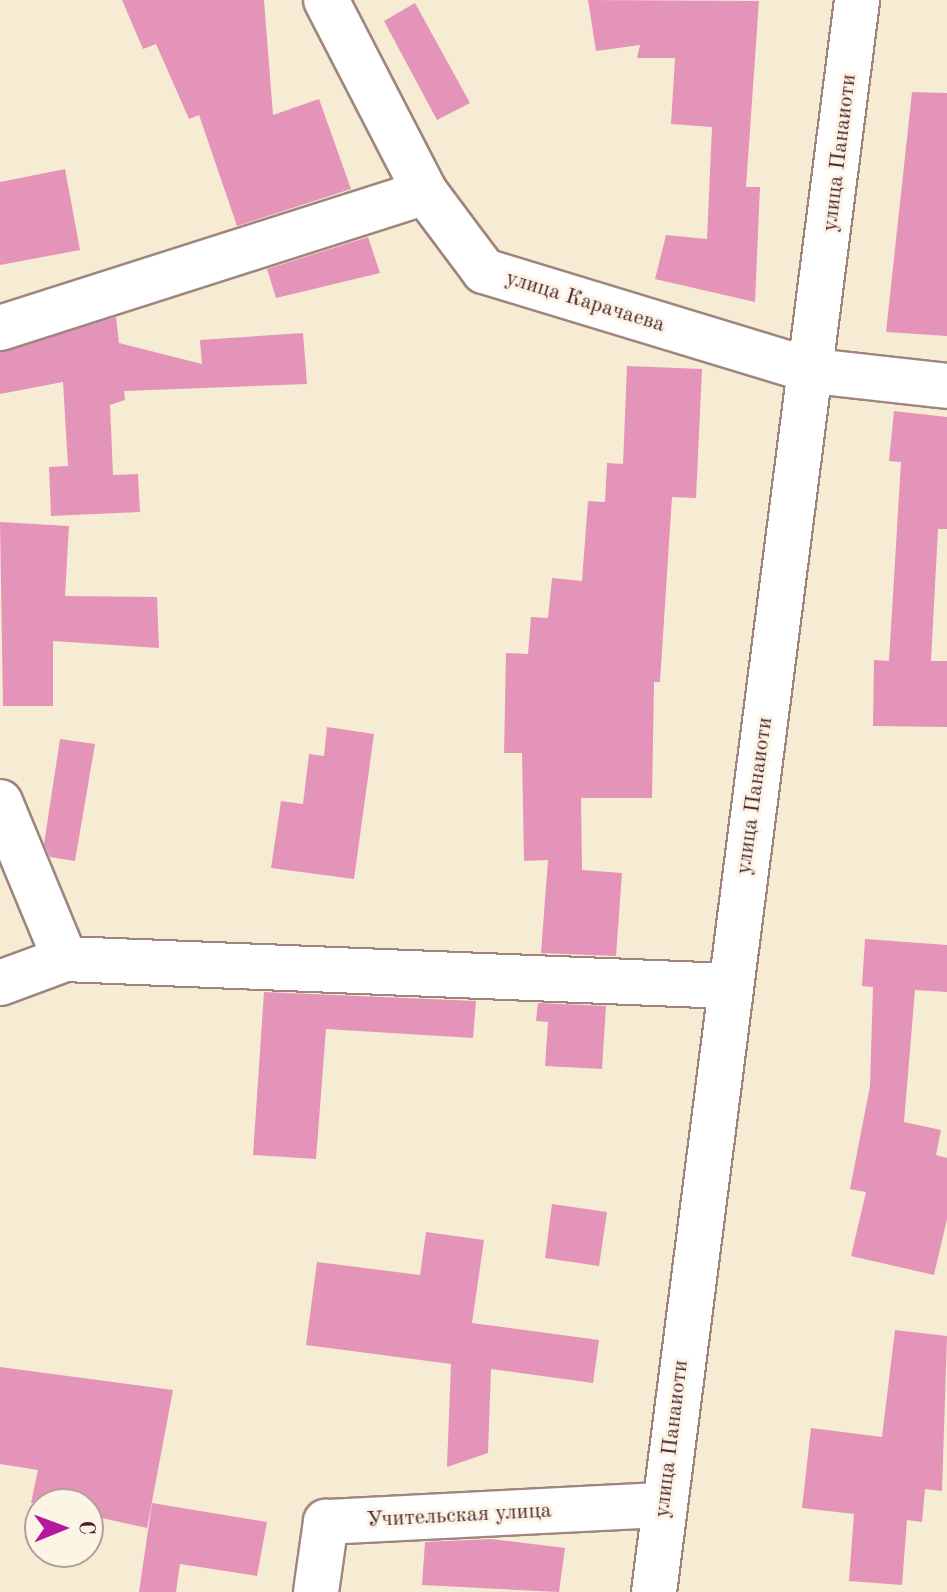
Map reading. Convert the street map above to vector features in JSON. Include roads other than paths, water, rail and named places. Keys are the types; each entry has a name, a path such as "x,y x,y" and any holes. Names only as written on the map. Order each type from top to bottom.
{"street":[{"name":"улица Карачаева","path":"326,0 425,192 484,271 814,371 947,386"},
{"name":"улица Панаиоти","path":"654,1592 729,986 814,371 857,0"},
{"path":"0,328 425,192"},
{"path":"0,802 65,959"},
{"path":"0,983 65,959 729,986"},
{"name":"Учительская улица","path":"316,1592 326,1522 663,1505"}]}
